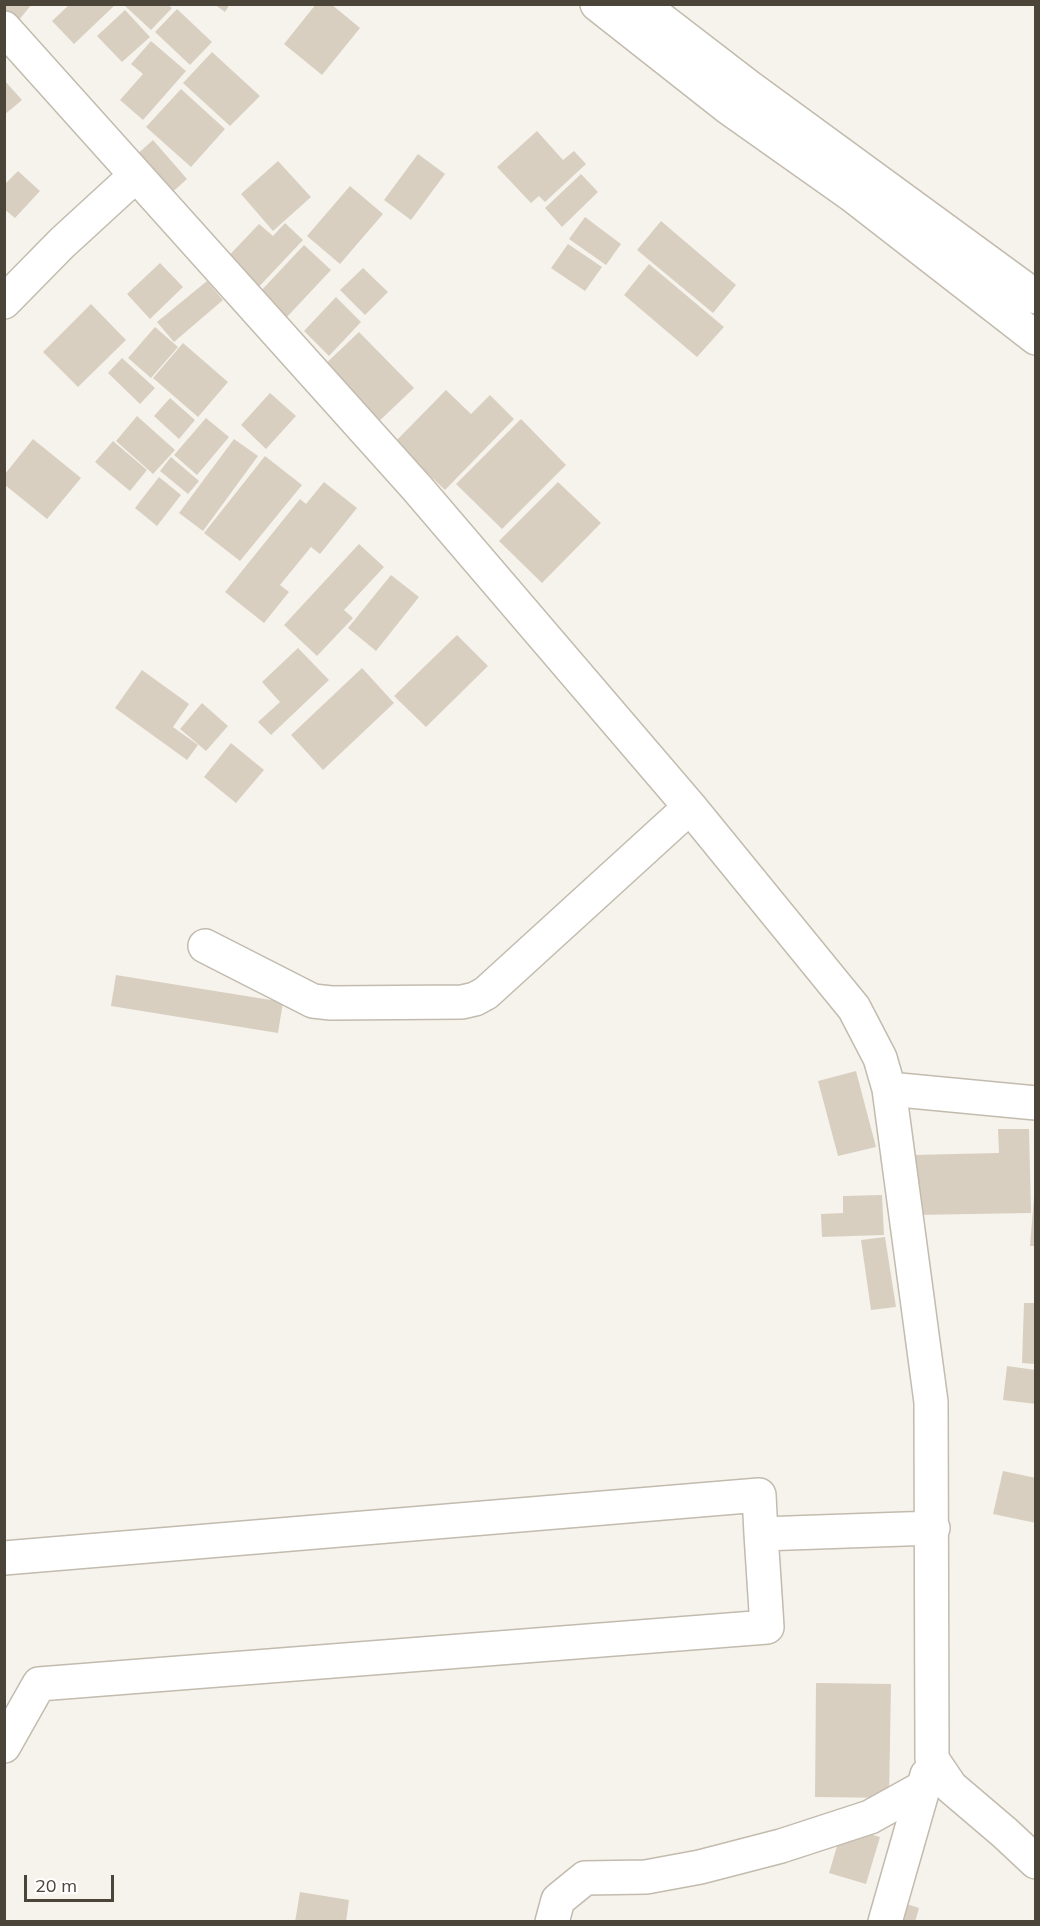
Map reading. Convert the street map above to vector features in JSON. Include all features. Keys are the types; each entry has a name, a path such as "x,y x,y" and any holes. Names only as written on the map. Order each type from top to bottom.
{"street":[{"path":"597,4 1034,291 1007,316"},
{"path":"641,4 739,98 852,195 1035,338"},
{"path":"4,28 417,488 690,807 854,1008 880,1058 889,1089 931,1402 933,1528 928,1773 885,1922"},
{"path":"4,302 62,243 135,176"},
{"path":"205,946 313,1001 402,1003 462,1002 475,999 486,993 690,807"},
{"path":"889,1089 1035,1103"},
{"path":"4,1558 759,1495 767,1627 39,1684 4,1746"},
{"path":"761,1534 933,1528"},
{"path":"928,1773 1020,1835 1035,1862"},
{"path":"552,1922 558,1900 585,1878 646,1877 700,1867 781,1846 870,1817 928,1773"}],"building":[{"path":"4,4 32,4 18,21 4,9"},
{"path":"70,4 116,4 74,44 52,21"},
{"path":"214,4 230,4 225,12"},
{"path":"316,4 331,4 360,28 322,75 284,44"},
{"path":"124,5 168,5 172,8 151,30"},
{"path":"177,9 212,42 190,65 155,32"},
{"path":"125,10 150,37 122,62 97,36"},
{"path":"151,41 186,71 143,120 120,100 143,74 131,64"},
{"path":"212,52 260,96 230,126 183,83"},
{"path":"4,80 22,100 4,115"},
{"path":"181,89 225,129 191,167 146,127"},
{"path":"537,131 563,160 574,151 586,164 545,202 539,196 531,203 497,167"},
{"path":"153,140 187,179 168,196 134,157"},
{"path":"418,154 445,174 411,220 384,200"},
{"path":"278,161 311,197 273,231 241,194"},
{"path":"18,171 40,191 15,218 4,209 4,185"},
{"path":"581,174 598,192 562,227 545,208"},
{"path":"350,186 383,214 340,264 307,236"},
{"path":"585,217 621,244 606,265 569,239"},
{"path":"661,221 736,285 713,313 637,250"},
{"path":"285,223 303,240 253,293 221,264 259,224 273,236"},
{"path":"568,244 602,267 585,291 551,268"},
{"path":"304,245 331,270 285,319 258,294"},
{"path":"160,263 183,287 150,319 127,294"},
{"path":"649,264 724,327 697,357 624,295"},
{"path":"363,268 388,292 365,315 340,290"},
{"path":"207,281 223,300 174,342 157,322"},
{"path":"336,297 361,322 329,356 304,331"},
{"path":"91,304 126,340 78,387 43,352"},
{"path":"155,327 178,347 151,378 128,358"},
{"path":"359,332 414,388 374,426 319,370"},
{"path":"183,343 228,382 198,417 153,378"},
{"path":"122,358 155,388 140,404 108,373"},
{"path":"446,390 471,414 490,395 514,419 445,490 395,442"},
{"path":"270,393 296,416 266,449 241,425"},
{"path":"170,398 195,420 179,439 154,416"},
{"path":"137,416 175,450 153,474 116,441"},
{"path":"206,418 229,437 197,475 174,455"},
{"path":"521,419 566,465 502,529 456,484"},
{"path":"33,439 81,478 47,519 5,485 5,474"},
{"path":"234,439 258,456 203,531 179,513"},
{"path":"113,441 147,470 130,491 95,462"},
{"path":"265,456 302,485 240,561 204,533"},
{"path":"171,457 199,481 188,494 160,471"},
{"path":"159,477 181,495 157,526 135,508"},
{"path":"324,482 357,508 320,554 311,547 280,585 289,592 264,623 225,592 300,499 306,504"},
{"path":"558,482 601,523 542,583 499,541"},
{"path":"359,544 384,567 344,610 353,618 317,656 284,625"},
{"path":"391,575 419,597 376,651 348,628"},
{"path":"457,635 488,666 426,727 394,696"},
{"path":"298,648 329,680 271,735 258,722 280,702 262,682"},
{"path":"362,668 394,703 323,770 291,735"},
{"path":"142,670 189,704 173,727 198,745 187,760 115,708"},
{"path":"202,703 228,726 206,751 180,729"},
{"path":"231,743 264,770 236,803 204,777"},
{"path":"116,975 283,1002 278,1033 111,1006"},
{"path":"856,1071 876,1147 838,1156 818,1081"},
{"path":"998,1129 1029,1129 1031,1213 914,1215 912,1155 999,1153"},
{"path":"882,1195 884,1235 822,1237 821,1214 843,1213 843,1196"},
{"path":"1034,1197 1036,1197 1036,1246 1030,1246"},
{"path":"885,1237 896,1307 871,1310 861,1240"},
{"path":"1024,1303 1036,1303 1036,1364 1022,1363"},
{"path":"1007,1366 1036,1370 1036,1404 1003,1400"},
{"path":"1003,1471 1036,1478 1036,1523 993,1514"},
{"path":"816,1683 891,1684 889,1798 815,1797"},
{"path":"843,1826 880,1837 866,1884 829,1873"},
{"path":"300,1892 349,1900 346,1922 295,1922"},
{"path":"894,1900 919,1908 915,1922 887,1922"}]}
